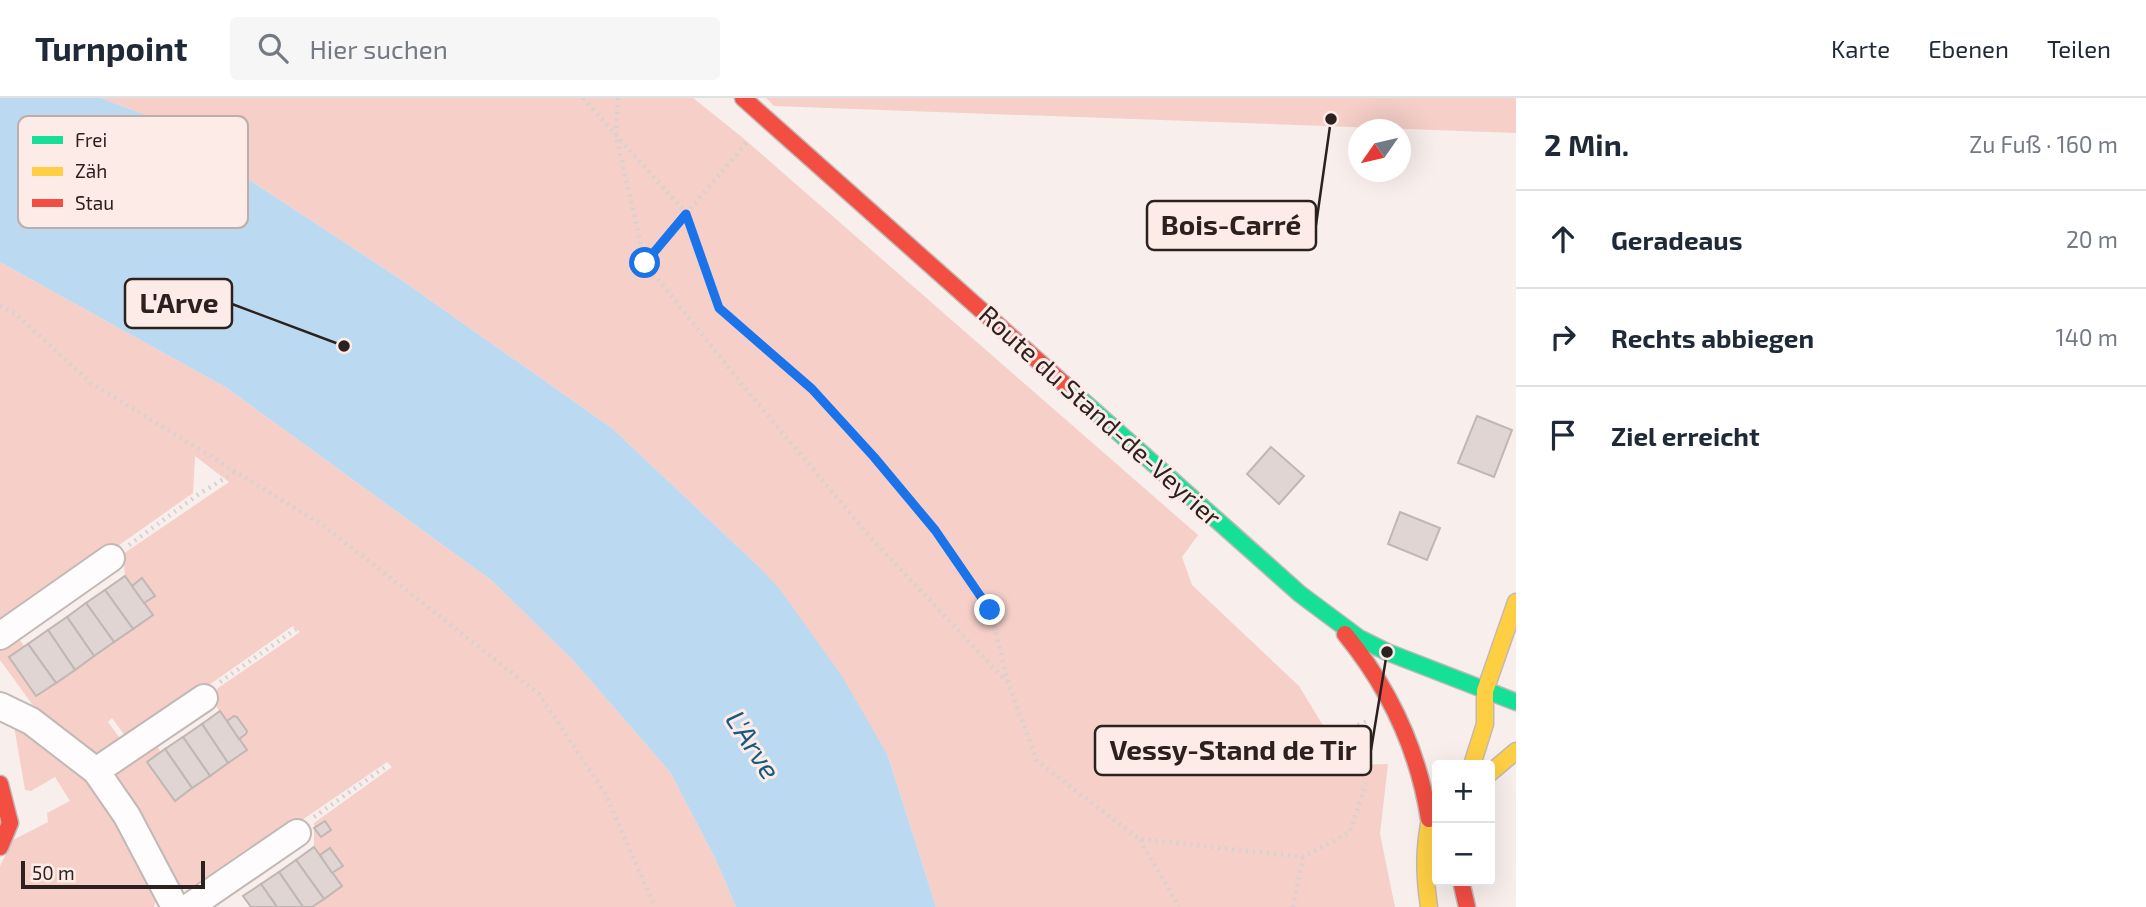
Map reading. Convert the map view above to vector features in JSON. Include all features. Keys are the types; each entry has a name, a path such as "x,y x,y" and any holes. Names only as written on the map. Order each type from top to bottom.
{"main road":[{"name":"Route du Stand-de-Veyrier","path":"743,98 1243,543 1329,616 1359,638 1387,652 1516,702"},
{"path":"1474,760 1485,724 1485,691 1516,601"},
{"path":"1329,616 1364,658 1393,708 1418,766 1429,819"},
{"path":"1472,706 1485,691"},
{"path":"1495,769 1516,751"},
{"path":"0,784 10,822 0,847"},
{"path":"1429,907 1424,852 1432,808"},
{"path":"1462,886 1467,907"}],"street":[{"path":"0,636 111,558"},
{"path":"96,771 204,698"},
{"path":"0,706 31,721 96,771 127,816 175,907"},
{"path":"189,907 297,833"}],"path":[{"path":"583,98 686,214 719,308 812,389 874,457 935,530 990,610 1009,685 1037,761 1139,839 1179,907"},
{"path":"618,98 617,135 645,263 753,398 871,538 1009,685"},
{"path":"645,263 768,119"},
{"path":"0,306 16,314 92,383 324,526 539,694 605,793 655,907"},
{"path":"111,558 199,494 235,472"},
{"path":"204,698 210,689 296,629"},
{"path":"1345,731 1367,721"},
{"path":"297,833 301,826 388,765"},
{"path":"1139,839 1303,857 1350,832 1366,783"},
{"path":"1293,907 1303,857"}],"shaded area":[{"path":"101,98 693,98 743,138 1198,535 1182,557 1192,585 1299,686 1347,765 1388,764 1380,834 1395,907 936,907 888,756 758,566 613,429 400,279 248,179 248,116 148,116"},
{"path":"766,98 1516,98 1516,133 1411,129 1411,119 1348,119 1348,127 774,106"},
{"path":"0,262 227,388 491,580 572,659 670,772 715,858 736,907 312,907 342,886 314,847 314,823 392,767 387,762 280,835 193,889 171,883 109,778 152,739 161,752 165,749 192,788 247,751 212,700 218,688 300,632 293,626 129,741 112,718 108,722 125,745 101,761 43,719 0,660 0,643 15,633 24,646 9,658 36,696 152,615 125,576 123,554 229,482 195,456 193,493 0,629"},
{"path":"26,725 91,777 159,891 154,907 0,907 0,866 13,840 48,822 47,813 70,801 55,777 31,791 25,790 14,726"}],"water":[{"path":"0,98 101,98 148,116 18,116 18,228 248,228 248,179 400,279 613,429 778,587 842,676 888,756 936,907 736,907 715,858 670,772 572,659 491,580 227,388 0,262"}],"building":[{"path":"1477,416 1512,430 1494,477 1458,463"},
{"path":"1271,447 1304,476 1279,504 1247,474"},
{"path":"1400,512 1440,528 1427,560 1388,544"},
{"path":"125,576 153,615 133,629 105,590"},
{"path":"142,578 155,596 144,603 132,586"},
{"path":"105,590 133,629 114,642 86,603"},
{"path":"86,603 114,642 94,656 67,617"},
{"path":"67,617 94,656 75,670 48,630"},
{"path":"48,630 75,670 56,683 28,644"},
{"path":"28,644 56,683 36,696 9,657"},
{"path":"220,711 247,750 228,763 202,724"},
{"path":"234,716 247,731 239,739 227,721"},
{"path":"202,724 228,763 210,776 183,737"},
{"path":"183,737 210,776 192,788 165,749"},
{"path":"165,749 192,788 175,801 147,762"},
{"path":"325,821 331,830 321,837 314,828"},
{"path":"314,847 342,886 324,899 296,860"},
{"path":"330,848 343,866 332,873 320,855"},
{"path":"296,860 324,899 312,907 303,907 279,872"},
{"path":"279,872 303,907 277,907 261,884"},
{"path":"261,884 277,907 251,907 243,896"}],"traffic: fast":[{"path":"1064,384 1300,594 1359,638 1387,652 1516,702"}],"traffic: slow":[{"path":"1474,760 1485,724 1485,691 1516,602"},
{"path":"1495,769 1516,751"},
{"path":"1429,907 1426,851 1432,812"}],"traffic: jam":[{"path":"743,98 1064,384"},
{"path":"1345,634 1376,676 1400,721 1418,768 1429,819"},
{"path":"0,784 10,823 0,847"},
{"path":"1462,886 1467,907"}],"place":[{"name":"Bois-Carré","path":"1331,119"},
{"name":"L'Arve","path":"344,346"},
{"name":"Vessy-Stand de Tir","path":"1387,652"}],"route":[{"path":"645,263 686,214 719,308 812,389 874,457 935,530 990,610"}]}
